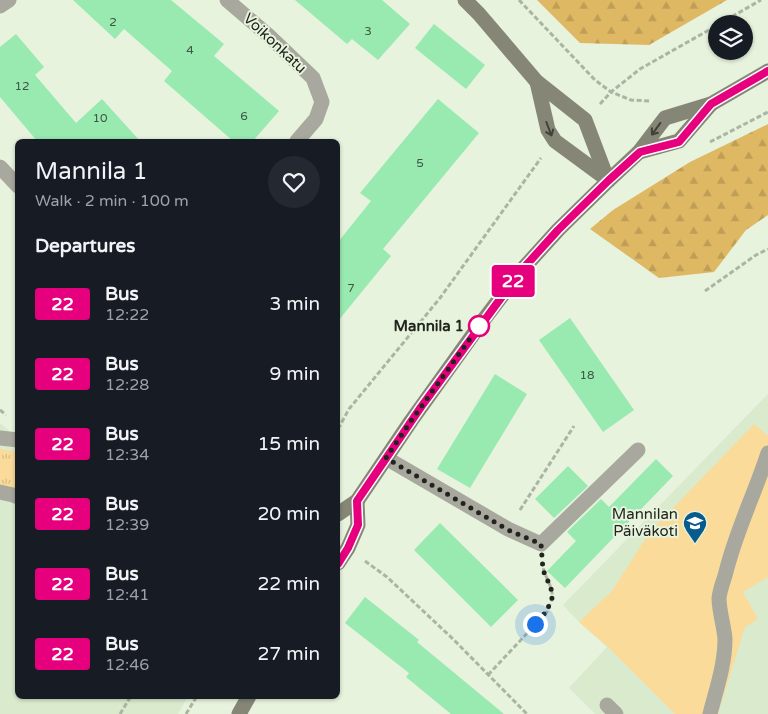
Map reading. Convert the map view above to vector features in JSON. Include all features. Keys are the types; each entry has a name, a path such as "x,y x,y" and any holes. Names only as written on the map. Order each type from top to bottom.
{"main road":[{"path":"465,0 537,82 585,120 608,181"},
{"path":"340,513 357,501 417,413 520,272 558,230 640,152 664,118 711,104 768,71"},
{"path":"537,82 548,130 555,141 608,181"},
{"path":"640,152 679,142 711,104"},
{"path":"340,561 358,525 357,501"},
{"path":"238,714 247,699"}],"street":[{"path":"0,6 9,0"},
{"name":"Voikonkatu","path":"227,0 269,36 313,78 322,102 316,119 299,139"},
{"path":"0,167 15,183"},
{"path":"0,438 15,440"},
{"path":"386,458 508,530 541,544 638,450"},
{"path":"710,714 724,653 725,638 719,598 731,553 768,453"},
{"path":"0,492 15,496"}],"path":[{"path":"519,0 595,80 611,92"},
{"path":"735,15 761,0"},
{"path":"585,120 611,92 640,69 708,31"},
{"path":"340,426 349,409 440,298 555,141"},
{"path":"705,291 756,255 768,249"},
{"path":"508,530 574,426"},
{"path":"488,675 546,612 552,599 551,588 543,570 541,544"},
{"path":"348,548 387,577 453,639 527,714"},
{"path":"120,714 129,699"},
{"path":"186,714 195,699"}],"shaded area":[{"name":"Mannilan Päiväkoti","path":"768,394 768,714 595,714 569,688 607,647 563,605"},
{"path":"0,423 15,436 15,699 186,699 178,714 0,714"}],"green space":[{"path":"537,0 727,0 649,45 580,43"},
{"path":"768,124 768,215 746,230 714,272 659,278 590,229 613,210 690,162"},
{"name":"Mannilan Päiväkoti","path":"754,424 768,436 768,577 743,592 758,619 745,627 718,714 675,714 608,647 579,622 612,591 649,533"},
{"path":"0,449 15,452 15,490 0,488"}],"building":[{"path":"73,0 171,0 224,44 214,56 279,111 255,139 231,139 164,81 172,71 124,29 115,39"},
{"path":"295,0 382,0 410,24 378,60 352,39 347,44"},
{"path":"434,24 485,65 466,89 415,48"},
{"path":"16,34 44,67 35,75 76,123 102,99 138,139 35,139 0,97 0,47"},
{"path":"438,99 479,133 383,249 391,256 340,319 340,240 371,201 360,193"},
{"path":"570,318 634,410 603,432 539,340"},
{"path":"495,374 527,394 470,488 437,469"},
{"path":"656,459 673,476 565,588 547,571 576,541 567,532 601,499 609,507"},
{"path":"568,466 588,486 554,518 535,499"},
{"path":"440,523 518,600 491,627 414,550"},
{"path":"365,597 419,640 417,642 504,714 451,714 406,677 409,673 345,623"}],"bus line":[{"name":"22","path":"340,561 358,525 357,501 411,421 520,272 558,230 640,152 679,142 711,104 768,71"}],"place":[{"name":"Mannila 1","path":"479,326"},
{"name":"Mannilan Päiväkoti","path":"695,544"}],"route":[{"path":"479,326 482,322 386,458 508,530 541,544 543,570 551,588 552,599 546,612 535,624"}]}
